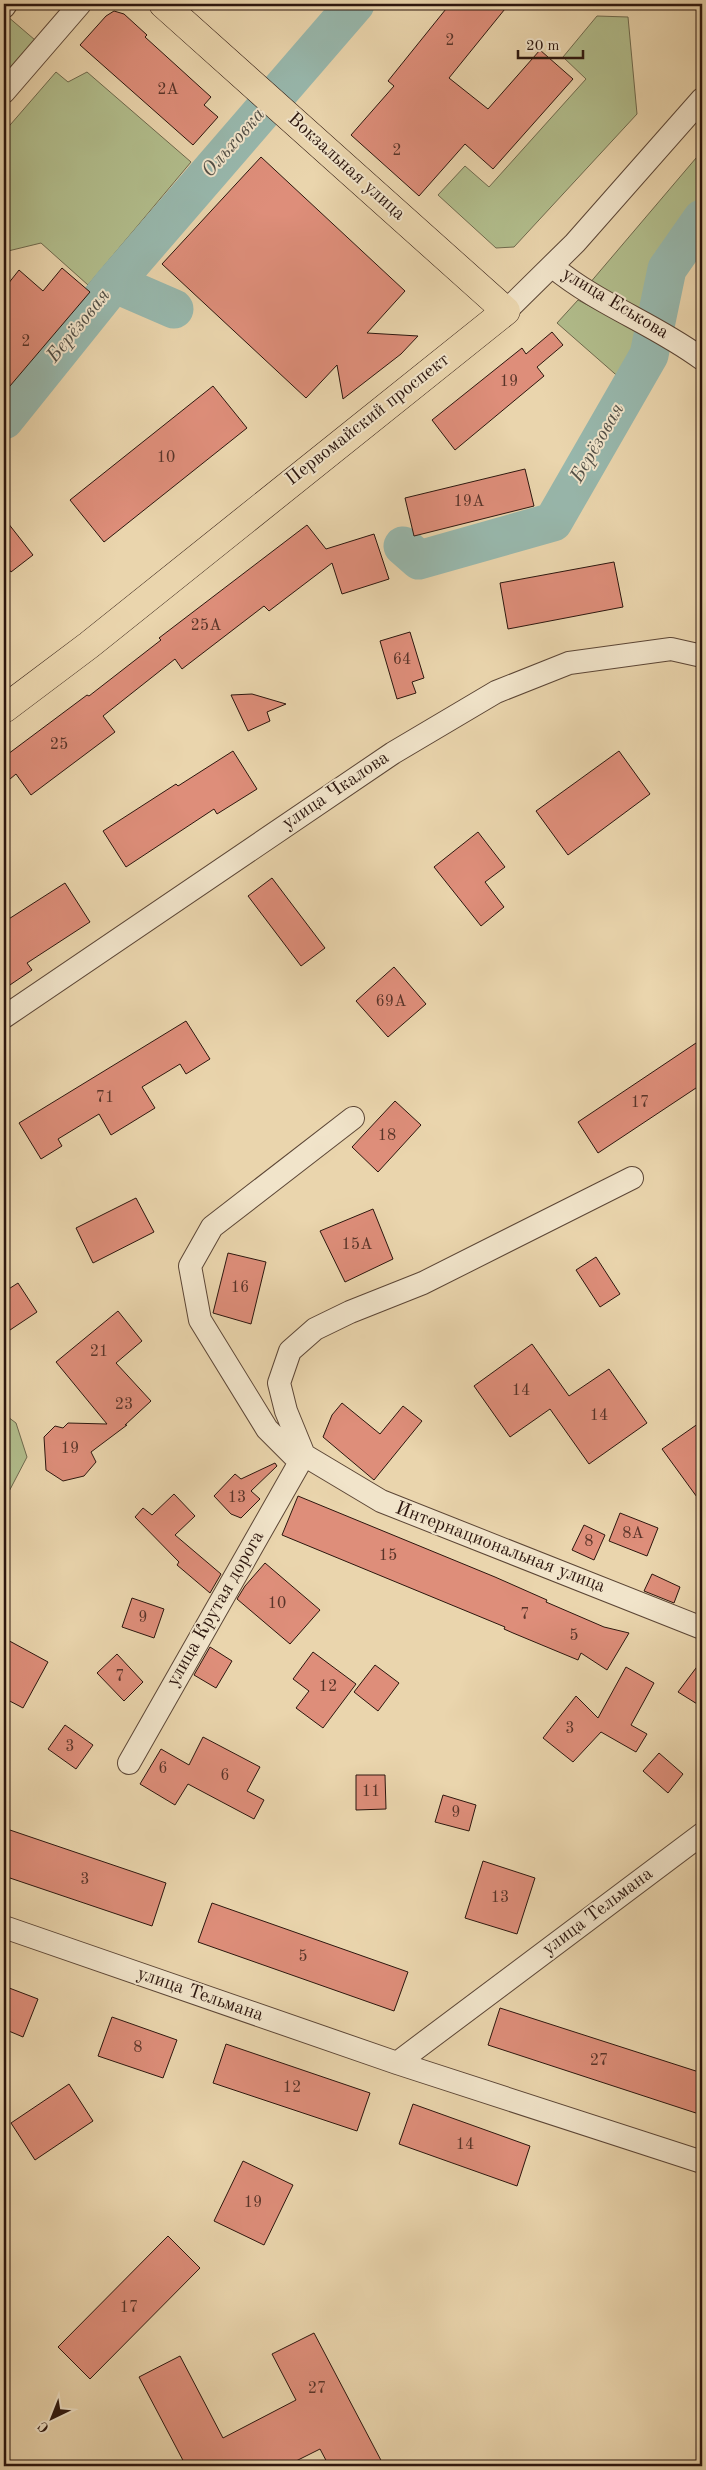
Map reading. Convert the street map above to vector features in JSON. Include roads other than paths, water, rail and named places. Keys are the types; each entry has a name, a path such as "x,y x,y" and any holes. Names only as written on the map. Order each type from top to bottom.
{"main road":[{"name":"Вокзальная улица","path":"162,4 300,125 506,311"},
{"name":"Первомайский проспект","path":"4,709 89,645 506,311"}],"street":[{"path":"4,92 80,4"},
{"name":"Первомайский проспект","path":"506,311 554,267 702,99"},
{"name":"улица Еськова","path":"554,267 575,285 679,342 702,359"},
{"name":"улица Чкалова","path":"4,1018 393,753 496,692 569,664 671,649 702,656"},
{"name":"Интернациональная улица","path":"353,1118 212,1228 190,1266 200,1320 267,1429 302,1459 381,1501 702,1628"},
{"path":"302,1459 279,1383 290,1351 315,1329 350,1312 423,1283 632,1178"},
{"name":"улица Крутая дорога","path":"129,1763 302,1459"},
{"name":"улица Тельмана","path":"397,2063 702,1834"},
{"name":"улица Тельмана","path":"4,1927 397,2063 702,2162"}],"waterway":[{"name":"Ольховка","path":"114,283 355,4"},
{"name":"Берёзовая","path":"403,546 419,560 553,522 649,355 667,269 702,219"},
{"name":"Берёзовая","path":"4,420 114,283 174,309"}]}
